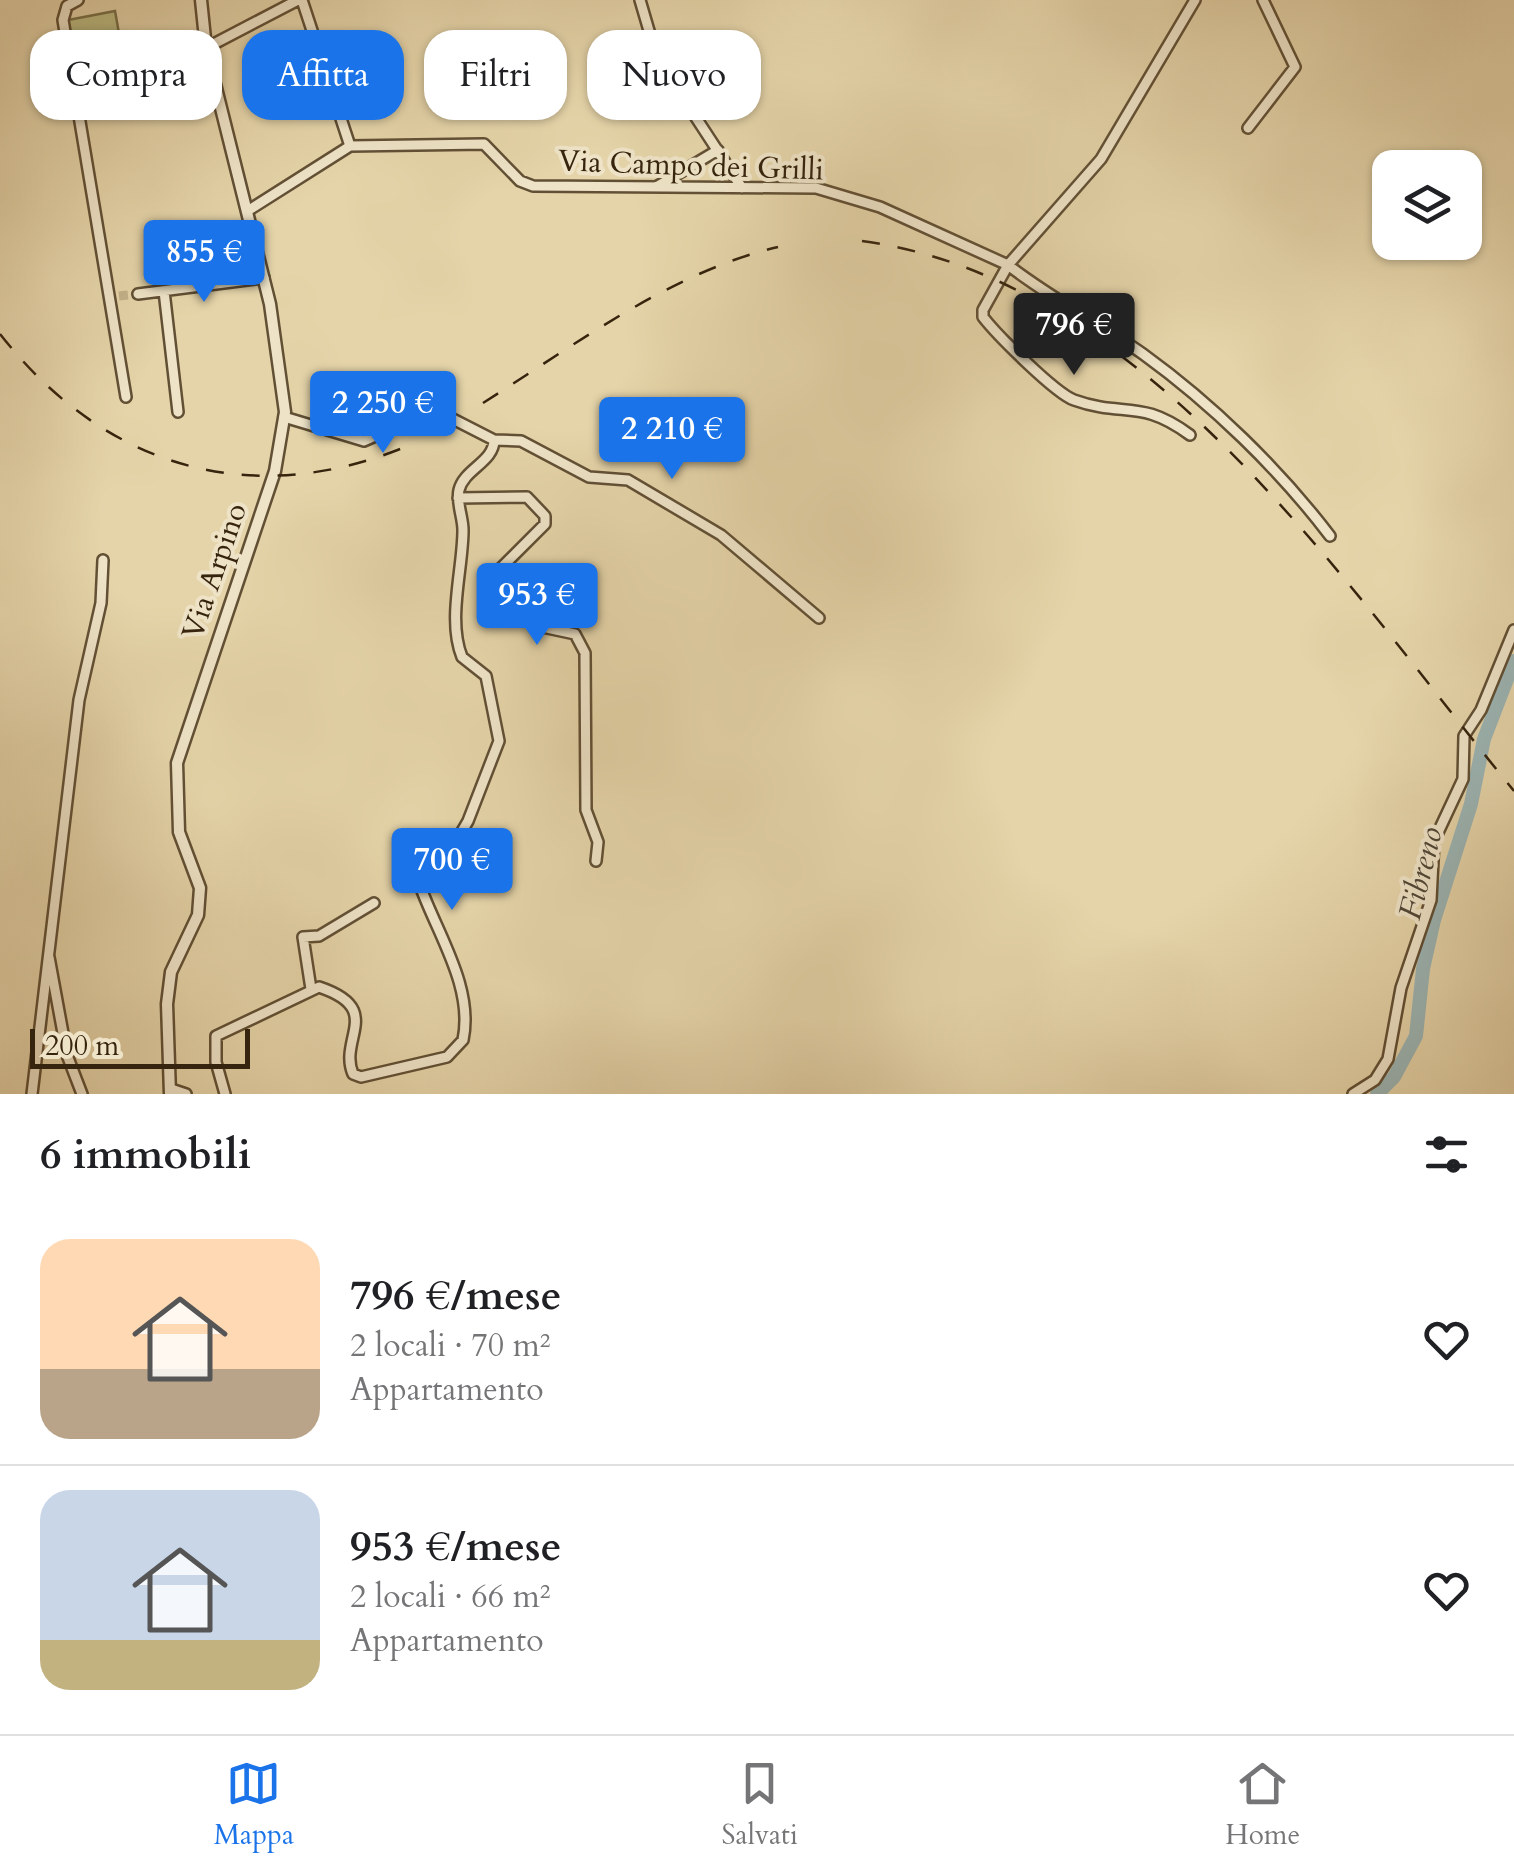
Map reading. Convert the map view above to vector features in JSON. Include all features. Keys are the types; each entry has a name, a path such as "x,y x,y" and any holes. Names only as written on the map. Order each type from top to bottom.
{"street":[{"path":"78,0 67,6 64,20 114,297 126,397"},
{"name":"Via Arpino","path":"200,0 204,30"},
{"path":"222,40 300,0 350,146 249,210"},
{"path":"640,0 657,58 742,188"},
{"path":"1190,436 1174,422 1149,411 1071,398 982,316 1008,265 1101,159 1196,0"},
{"path":"1248,128 1294,67 1263,0"},
{"name":"Via Arpino","path":"170,1092 167,1004 171,972 198,915 200,888 178,832 176,763 275,472 284,418 280,361 264,278 222,108"},
{"name":"Via Campo dei Grilli","path":"350,146 481,144 493,148 520,181 530,186 814,188 853,198 1008,265 1100,325 1174,380 1257,456 1330,536"},
{"path":"656,187 718,150"},
{"path":"138,294 264,278"},
{"path":"164,291 178,412"},
{"path":"284,418 364,441 418,417 442,416 464,422 494,440 516,440 589,477 622,478 721,536 819,618"},
{"path":"225,1094 216,1062 216,1036 311,990 326,989 356,1015 350,1066 361,1077 394,1072 446,1056 463,1040 465,1008 460,987 421,888 450,852 468,821 499,741 486,676 462,657 458,647 463,534 458,498 465,479 492,452 494,440"},
{"path":"458,498 527,497 545,516 544,524 500,569 537,629 575,634 584,654 586,810 598,842 596,861"},
{"path":"32,1094 79,700 101,603 103,560"},
{"path":"1353,1094 1374,1080 1388,1059 1401,988 1430,900 1434,842 1462,784 1464,736 1481,710 1514,630"},
{"path":"311,990 304,937 319,936 374,904"},
{"path":"47,950 68,1055 82,1094"},
{"path":"170,1092 186,1094"}],"shaded area":[{"path":"115,11 118,30 70,30 68,20"}],"waterway":[{"name":"Fibreno","path":"1377,1094 1394,1077 1416,1036 1423,969 1434,920 1471,804 1484,739 1514,661"}],"tunnel":[{"path":"119,296 138,294"}],"railway":[{"path":"862,241 965,267 1060,314 1149,378 1232,453 1309,537 1514,791"},
{"path":"483,403 662,292 738,259 778,247"},
{"path":"0,334 41,380 86,417 134,445 184,464 238,474 293,475 351,465 410,445"}]}
